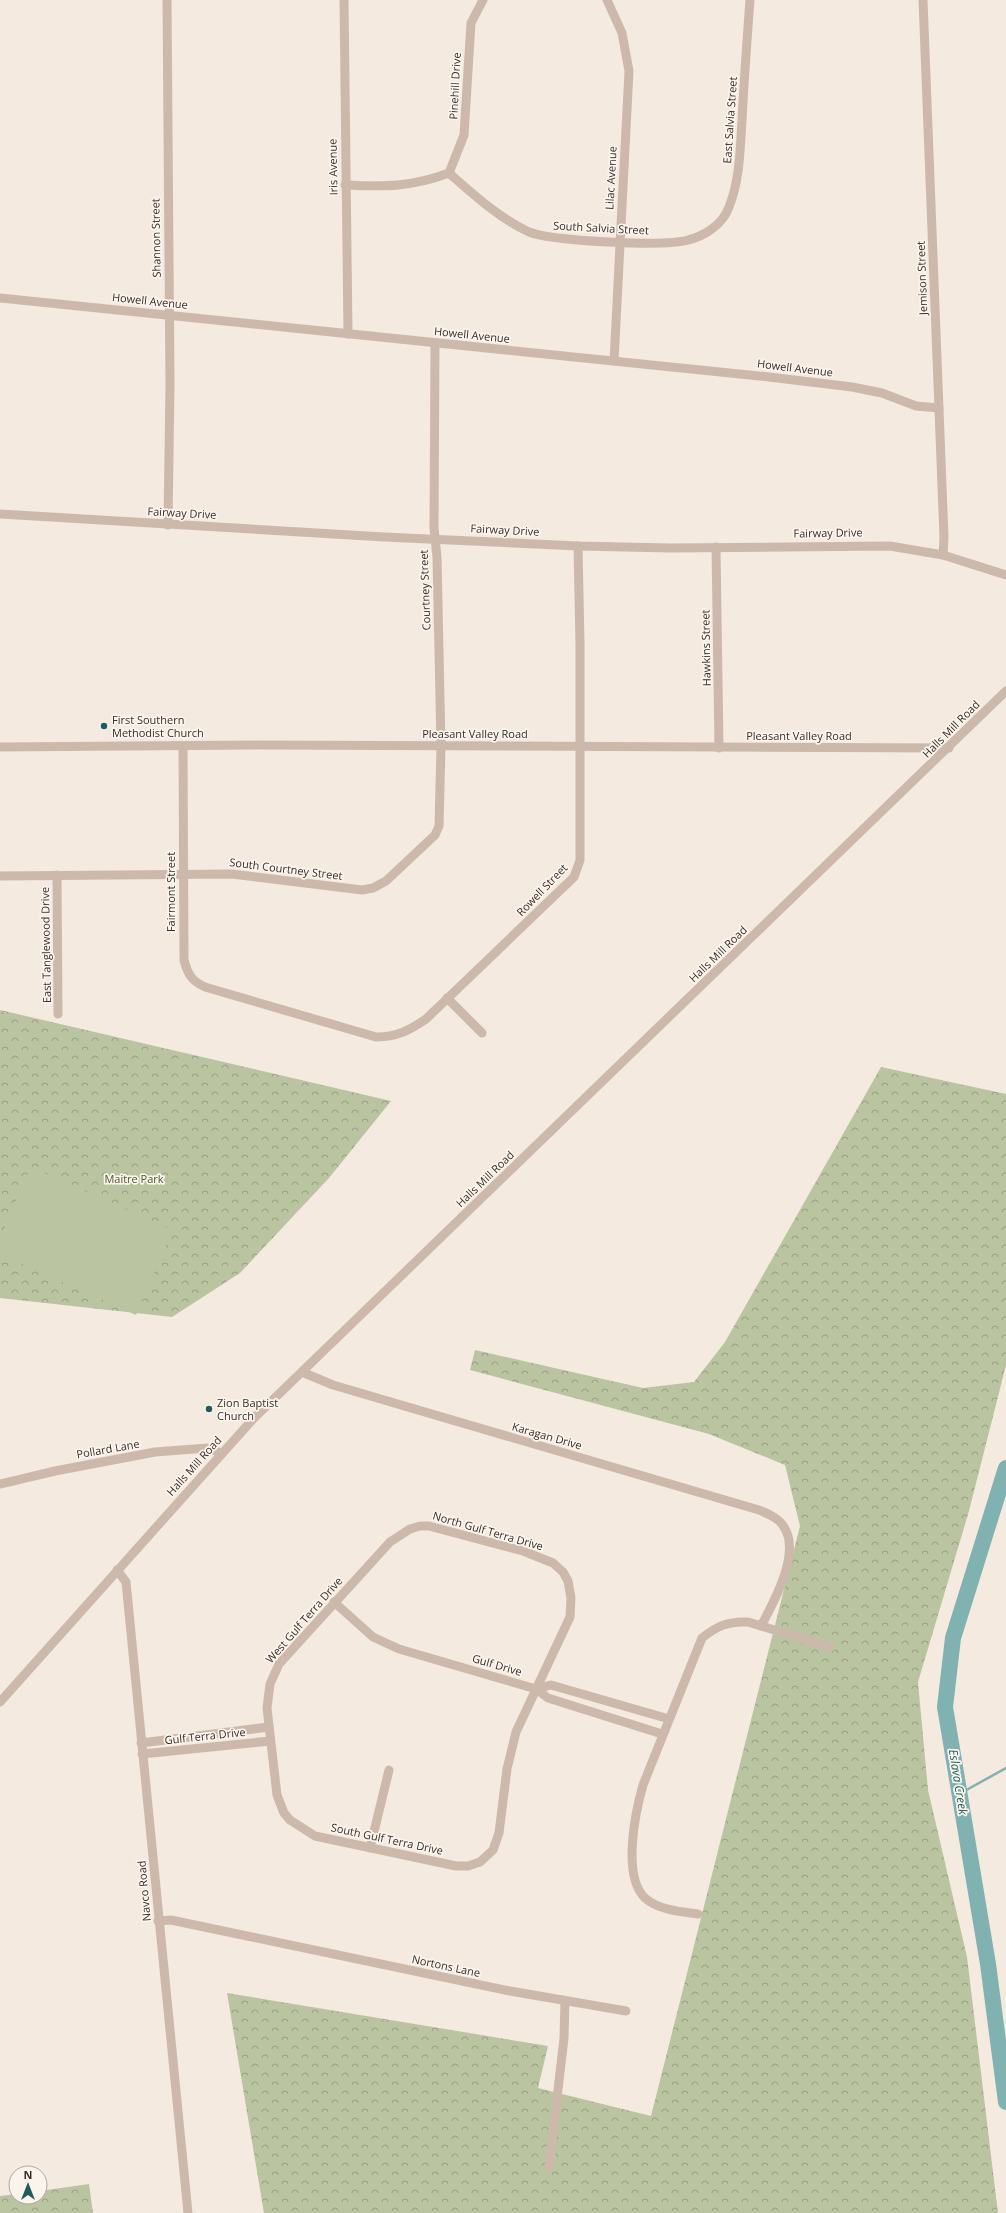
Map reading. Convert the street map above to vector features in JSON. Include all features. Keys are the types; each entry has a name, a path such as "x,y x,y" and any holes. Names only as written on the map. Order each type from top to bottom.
{"street":[{"name":"Shannon Street","path":"167,0 169,315 168,525"},
{"name":"Iris Avenue","path":"344,0 348,334"},
{"name":"Pinehill Drive","path":"449,173 464,135 471,23 483,0"},
{"name":"Lilac Avenue","path":"607,0 622,32 629,70 614,361"},
{"name":"East Salvia Street","path":"707,232 717,224 729,208 738,174 750,0"},
{"name":"Jemison Street","path":"923,0 944,537 943,555"},
{"path":"346,186 389,188 424,182 449,173"},
{"name":"South Salvia Street","path":"449,173 478,199 513,223 531,232 551,238 667,244 688,240 707,232"},
{"name":"Howell Avenue","path":"0,298 852,387 882,394 916,406 939,408"},
{"name":"Courtney Street","path":"435,343 435,539 438,565 441,746"},
{"name":"Fairway Drive","path":"0,514 168,525 578,546 716,547 882,545 943,555 1006,575"},
{"name":"Rowell Street","path":"246,999 376,1037 398,1035 409,1031 426,1018 574,877 580,860 578,546"},
{"name":"Hawkins Street","path":"716,547 720,748"},
{"name":"Halls Mill Road","path":"0,1702 221,1454 302,1372 949,748 1006,691"},
{"name":"Fairmont Street","path":"183,746 184,960 188,973 194,982 205,987 246,999"},
{"name":"Pleasant Valley Road","path":"0,747 441,746 949,748"},
{"name":"South Courtney Street","path":"0,876 232,874 351,890 373,888 386,882 435,835 440,815 441,746"},
{"name":"East Tanglewood Drive","path":"57,875 58,1014"},
{"path":"447,998 482,1033"},
{"name":"Karagan Drive","path":"302,1372 333,1385 759,1510 775,1518 784,1525 788,1535 790,1554 781,1582 761,1626"},
{"name":"Pollard Lane","path":"0,1484 55,1470 155,1452 207,1448 221,1454"},
{"name":"North Gulf Terra Drive","path":"400,1535 420,1526 429,1526 523,1551 553,1563 563,1572 568,1581 571,1598 570,1617 536,1688"},
{"name":"West Gulf Terra Drive","path":"273,1763 270,1741 268,1696 274,1673 279,1664 390,1542 400,1535"},
{"name":"Navco Road","path":"117,1570 126,1582 158,1921 188,2213"},
{"name":"Gulf Drive","path":"334,1602 374,1637 399,1649 536,1688 548,1698 662,1734"},
{"path":"698,1914 677,1911 658,1905 646,1899 634,1882 632,1869 637,1807 643,1785 668,1719 702,1638 721,1624 734,1621 761,1626 831,1647"},
{"path":"536,1688 551,1685 668,1719"},
{"name":"South Gulf Terra Drive","path":"273,1763 277,1795 284,1813 297,1826 315,1836 456,1866 468,1866 487,1858 493,1850 499,1833 506,1769 516,1732 536,1688"},
{"path":"594,1712 598,1699"},
{"path":"141,1743 269,1727"},
{"name":"Gulf Terra Drive","path":"142,1754 270,1741"},
{"path":"370,1848 389,1770"},
{"name":"Nortons Lane","path":"158,1921 171,1920 510,1991 626,2011"},
{"path":"548,2167 564,2038 565,2001"}],"green space":[{"name":"Maitre Park","path":"0,1010 391,1101 329,1178 240,1273 172,1317 0,1298"},
{"path":"881,1067 1006,1094 1006,1365 969,1511 918,1682 928,1790 967,1957 998,2213 264,2213 227,1993 548,2046 538,2088 651,2116 800,1526 785,1465 709,1434 470,1370 475,1350 643,1388 694,1382 725,1342"},
{"path":"31,1167 172,1230 136,1315 0,1254 0,1238"},
{"path":"89,2184 93,2213 0,2213 0,2196 8,2195 8,2205 48,2205 48,2190"}],"waterway":[{"name":"Eslava Creek","path":"1006,1468 953,1638 945,1707 988,1964 1006,2102"},
{"path":"961,1793 1006,1768"}],"place":[{"name":"First Southern Methodist Church","path":"104,726"},
{"name":"Zion Baptist Church","path":"209,1409"}]}
